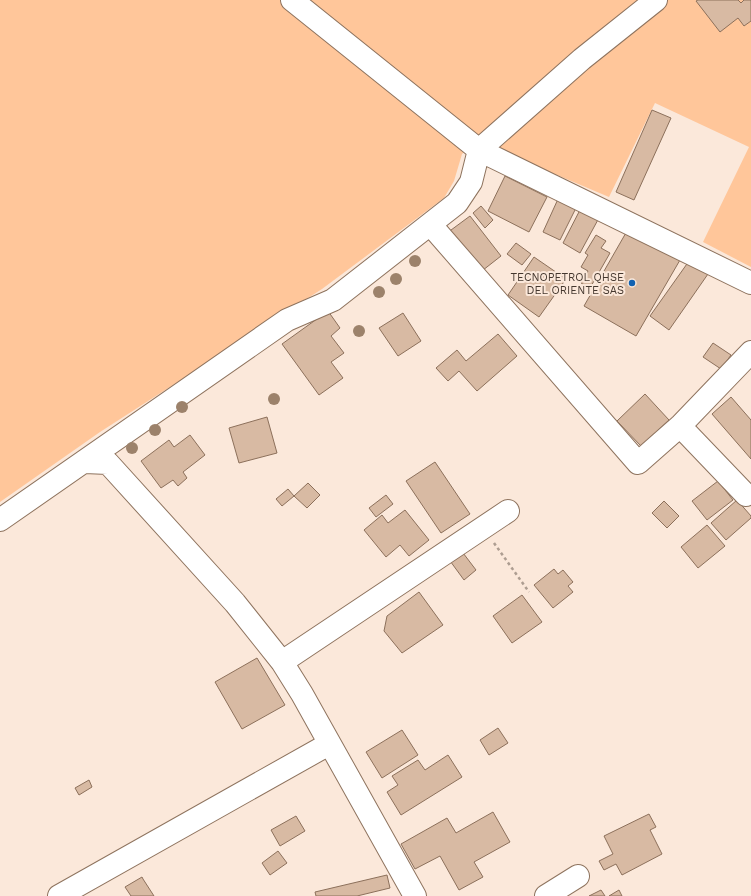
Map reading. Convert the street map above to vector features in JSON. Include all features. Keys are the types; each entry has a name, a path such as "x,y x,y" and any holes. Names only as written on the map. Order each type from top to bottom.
{"street":[{"path":"292,0 479,150 751,282"},
{"path":"0,520 287,320 333,300 457,203 471,182 479,150 582,59 656,0"},
{"path":"430,224 638,463 680,426 751,352"},
{"path":"680,426 746,495"},
{"path":"108,463 118,438"},
{"path":"85,462 108,463 235,603 282,662 302,694 415,896"},
{"path":"282,662 508,511"},
{"path":"59,896 329,744"},
{"path":"546,896 578,876"}],"path":[{"path":"483,528 529,592"}],"shaded area":[{"path":"0,0 751,0 751,267 703,242 749,147 655,103 609,197 477,141 462,154 454,181 444,198 322,289 100,432 0,502"}],"building":[{"path":"738,0 741,3 744,0 751,0 751,21 744,26 738,18 720,32 696,1"},
{"path":"652,110 671,118 634,200 616,192"},
{"path":"505,176 547,197 529,232 488,211"},
{"path":"558,199 576,208 560,240 543,232"},
{"path":"481,206 493,220 485,228 473,213"},
{"path":"582,206 600,216 580,253 563,243"},
{"path":"470,216 501,256 478,274 447,233"},
{"name":"TECNOPETROL QHSE DEL ORIENTE SAS","path":"627,231 680,260 636,336 584,306"},
{"path":"596,235 606,241 601,248 610,253 590,288 581,283 588,271 581,267 588,255 585,253"},
{"path":"516,243 531,254 522,265 507,254"},
{"path":"534,257 566,279 539,317 508,295"},
{"path":"689,261 708,274 669,330 650,316"},
{"path":"328,311 340,328 331,336 344,353 331,362 343,378 319,395 282,344"},
{"path":"403,313 421,341 398,356 379,328"},
{"path":"498,334 517,356 477,391 459,371 448,381 436,368 457,350 466,361"},
{"path":"713,343 731,355 721,369 703,357"},
{"path":"645,394 669,420 641,446 617,421"},
{"path":"731,397 751,420 751,459 712,414"},
{"path":"267,417 277,453 239,463 229,428"},
{"path":"190,435 205,455 183,472 187,478 178,486 173,480 161,488 141,461 169,440 174,447"},
{"path":"435,462 470,514 441,533 406,481"},
{"path":"718,481 733,500 707,520 692,501"},
{"path":"308,483 320,495 307,508 294,496"},
{"path":"288,489 294,496 282,506 276,499"},
{"path":"386,495 393,504 376,517 369,508"},
{"path":"737,500 751,516 751,518 726,540 711,523"},
{"path":"664,501 679,516 667,528 652,513"},
{"path":"405,510 429,540 409,556 400,545 386,557 364,530 382,515 388,523"},
{"path":"707,525 725,546 698,568 681,547"},
{"path":"457,545 476,570 464,580 445,554"},
{"path":"554,569 558,574 563,570 573,582 568,586 573,592 553,608 534,585"},
{"path":"419,592 443,625 402,653 384,631 387,616"},
{"path":"522,595 542,622 512,643 493,616"},
{"path":"257,658 285,705 242,729 215,682"},
{"path":"498,728 508,743 489,755 480,740"},
{"path":"402,730 418,755 382,778 366,752"},
{"path":"448,755 462,777 401,815 387,792 398,785 392,776 418,760 425,770"},
{"path":"89,780 92,787 79,795 75,788"},
{"path":"493,812 510,842 474,862 483,877 459,890 440,856 415,869 401,844 447,818 456,833"},
{"path":"649,814 656,827 650,830 662,854 622,875 616,864 604,870 599,861 613,854 604,836"},
{"path":"296,816 305,831 280,846 271,830"},
{"path":"278,851 287,863 270,875 262,863"},
{"path":"387,875 390,888 357,896 316,896 315,892"},
{"path":"142,877 154,896 131,896 125,887"},
{"path":"601,890 605,896 589,896"},
{"path":"619,890 622,896 609,896"}],"place":[{"name":"TECNOPETROL QHSE DEL ORIENTE SAS","path":"632,283"}]}
